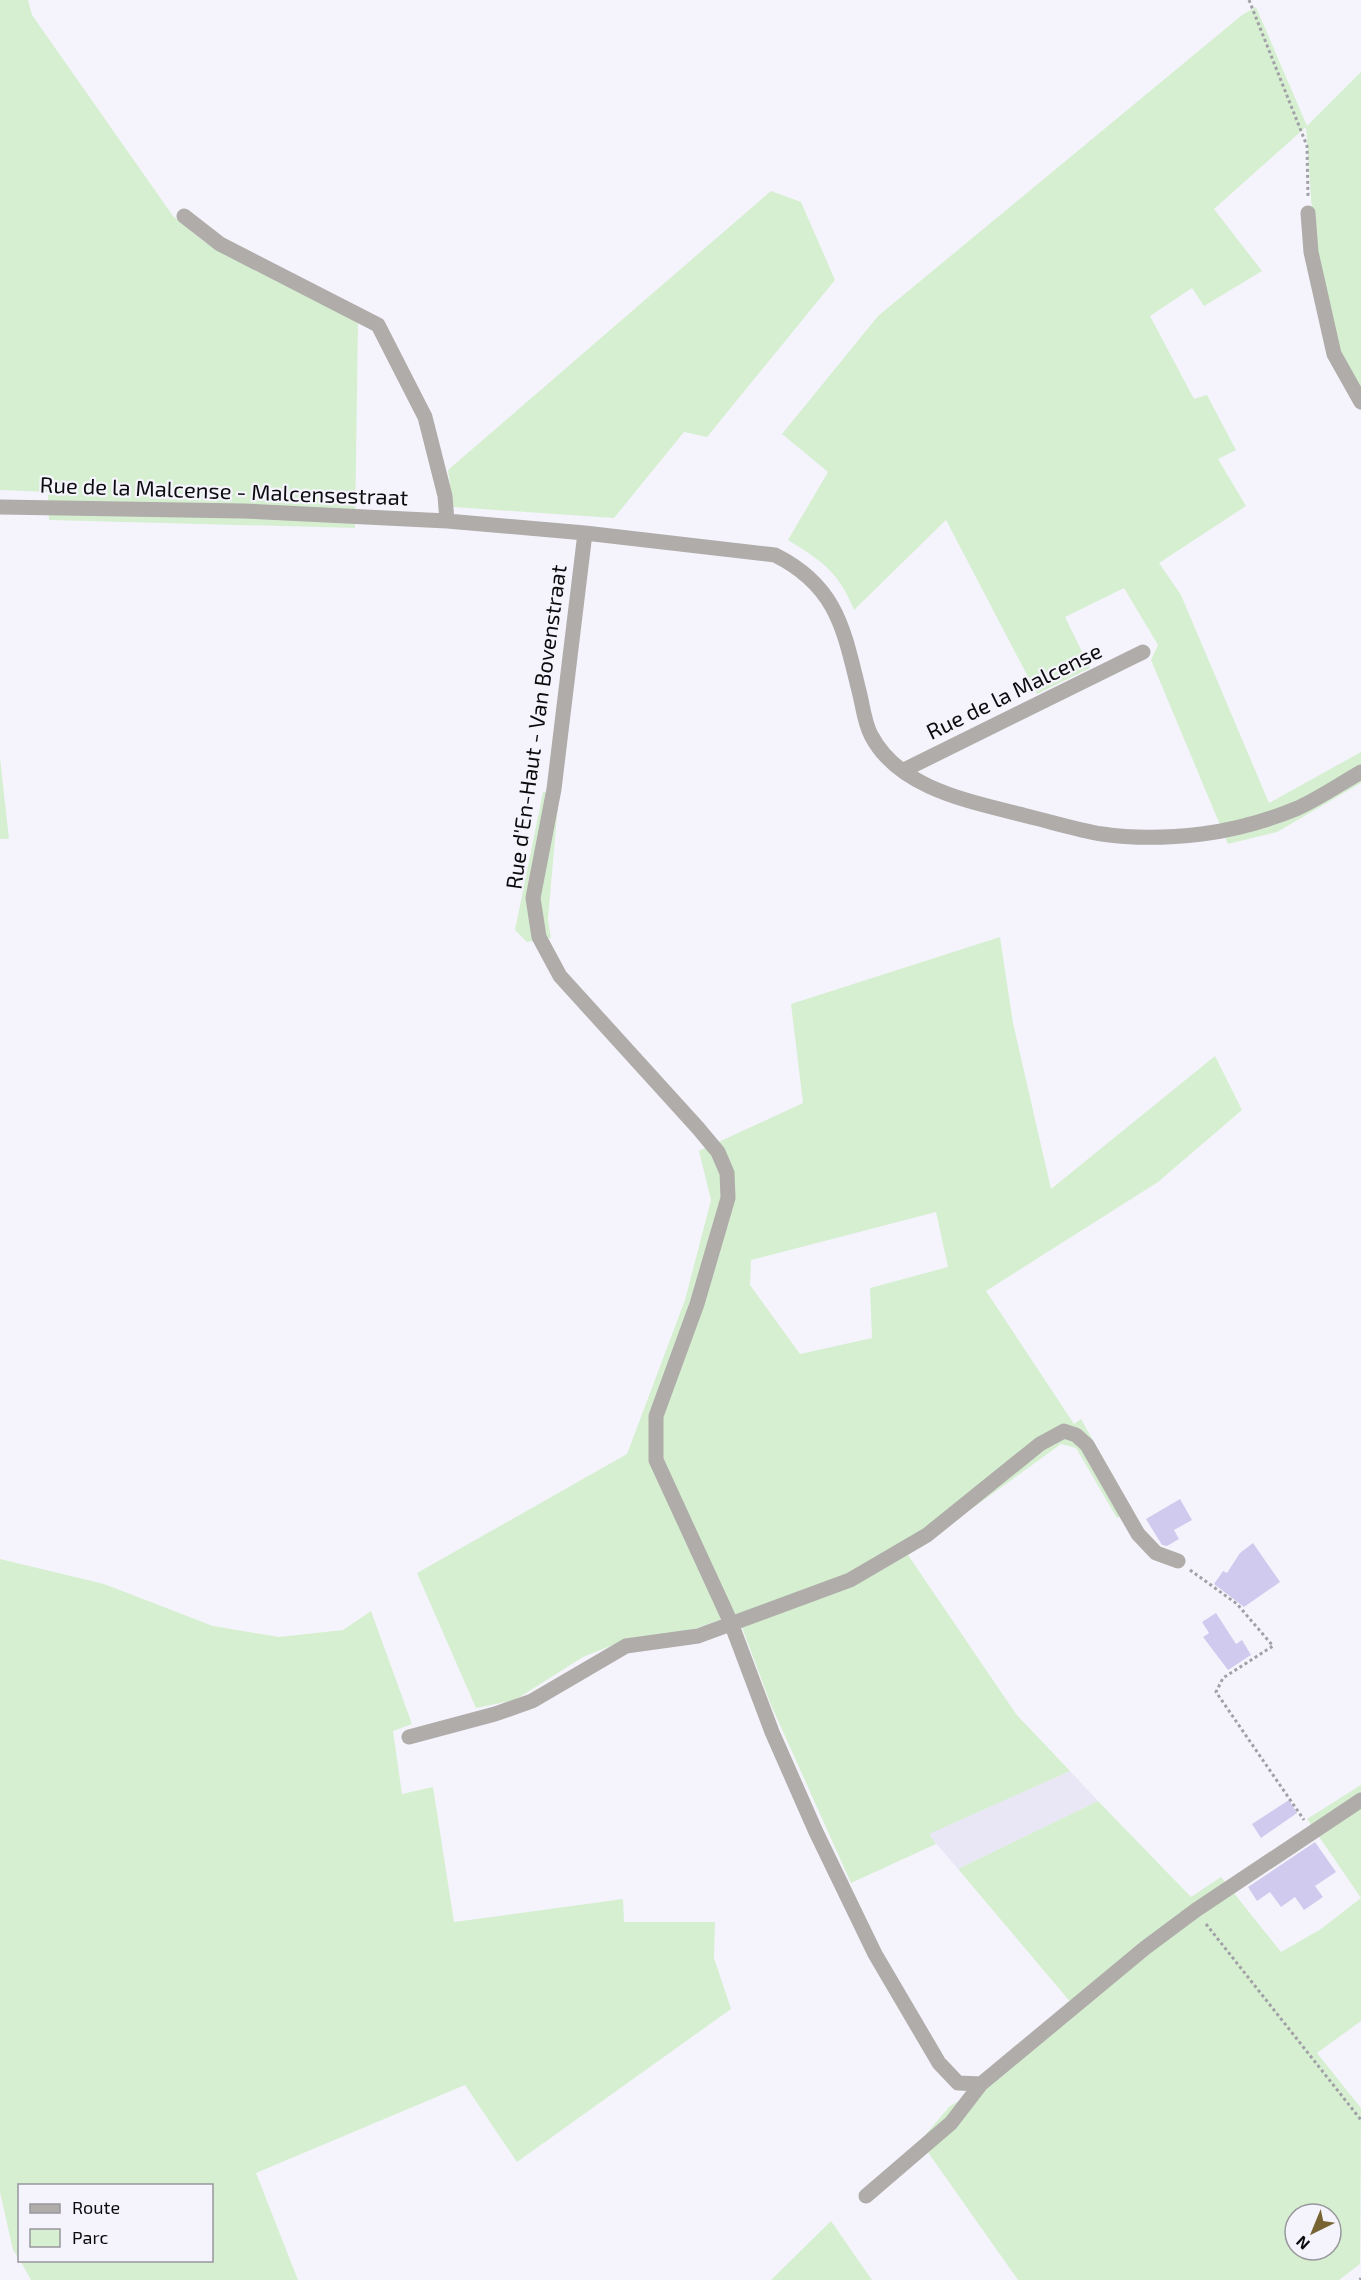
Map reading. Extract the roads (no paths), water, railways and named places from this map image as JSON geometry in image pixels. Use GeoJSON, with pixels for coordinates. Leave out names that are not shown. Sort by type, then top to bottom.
{"type":"FeatureCollection","features":[{"type":"Feature","properties":{"kind":"street"},"geometry":{"type":"LineString","coordinates":[[1308,213],[1311,252],[1334,354],[1361,402]]}},
{"type":"Feature","properties":{"kind":"street","name":"Rue de la Malcense - Malcensestraat"},"geometry":{"type":"LineString","coordinates":[[184,216],[220,244],[378,325],[425,417],[445,496],[447,521]]}},
{"type":"Feature","properties":{"kind":"street","name":"Rue de la Malcense - Malcensestraat"},"geometry":{"type":"LineString","coordinates":[[0,507],[244,511],[447,521],[753,550],[775,555],[796,565],[823,589],[838,616],[870,734],[884,754],[930,786],[959,798],[1102,834],[1155,838],[1203,834],[1298,808],[1361,772]]}},
{"type":"Feature","properties":{"kind":"street","name":"Rue d'En-Haut - Van Bovenstraat"},"geometry":{"type":"LineString","coordinates":[[585,533],[554,789],[533,898],[539,937],[560,976],[698,1128],[718,1152],[727,1173],[728,1198],[714,1248],[656,1416],[656,1460],[731,1623],[772,1732],[816,1832],[875,1954],[939,2063],[958,2083],[981,2084]]}},
{"type":"Feature","properties":{"kind":"street","name":"Rue de la Malcense"},"geometry":{"type":"LineString","coordinates":[[904,770],[1143,652]]}},
{"type":"Feature","properties":{"kind":"street"},"geometry":{"type":"LineString","coordinates":[[409,1737],[495,1714],[532,1701],[627,1646],[698,1636],[860,1574],[927,1535],[1040,1444],[1064,1431],[1076,1436],[1087,1445],[1138,1534],[1156,1552],[1178,1561]]}},
{"type":"Feature","properties":{"kind":"street"},"geometry":{"type":"LineString","coordinates":[[866,2196],[951,2123],[981,2084],[1136,1956],[1196,1911],[1232,1889],[1312,1831],[1361,1800]]}}]}
